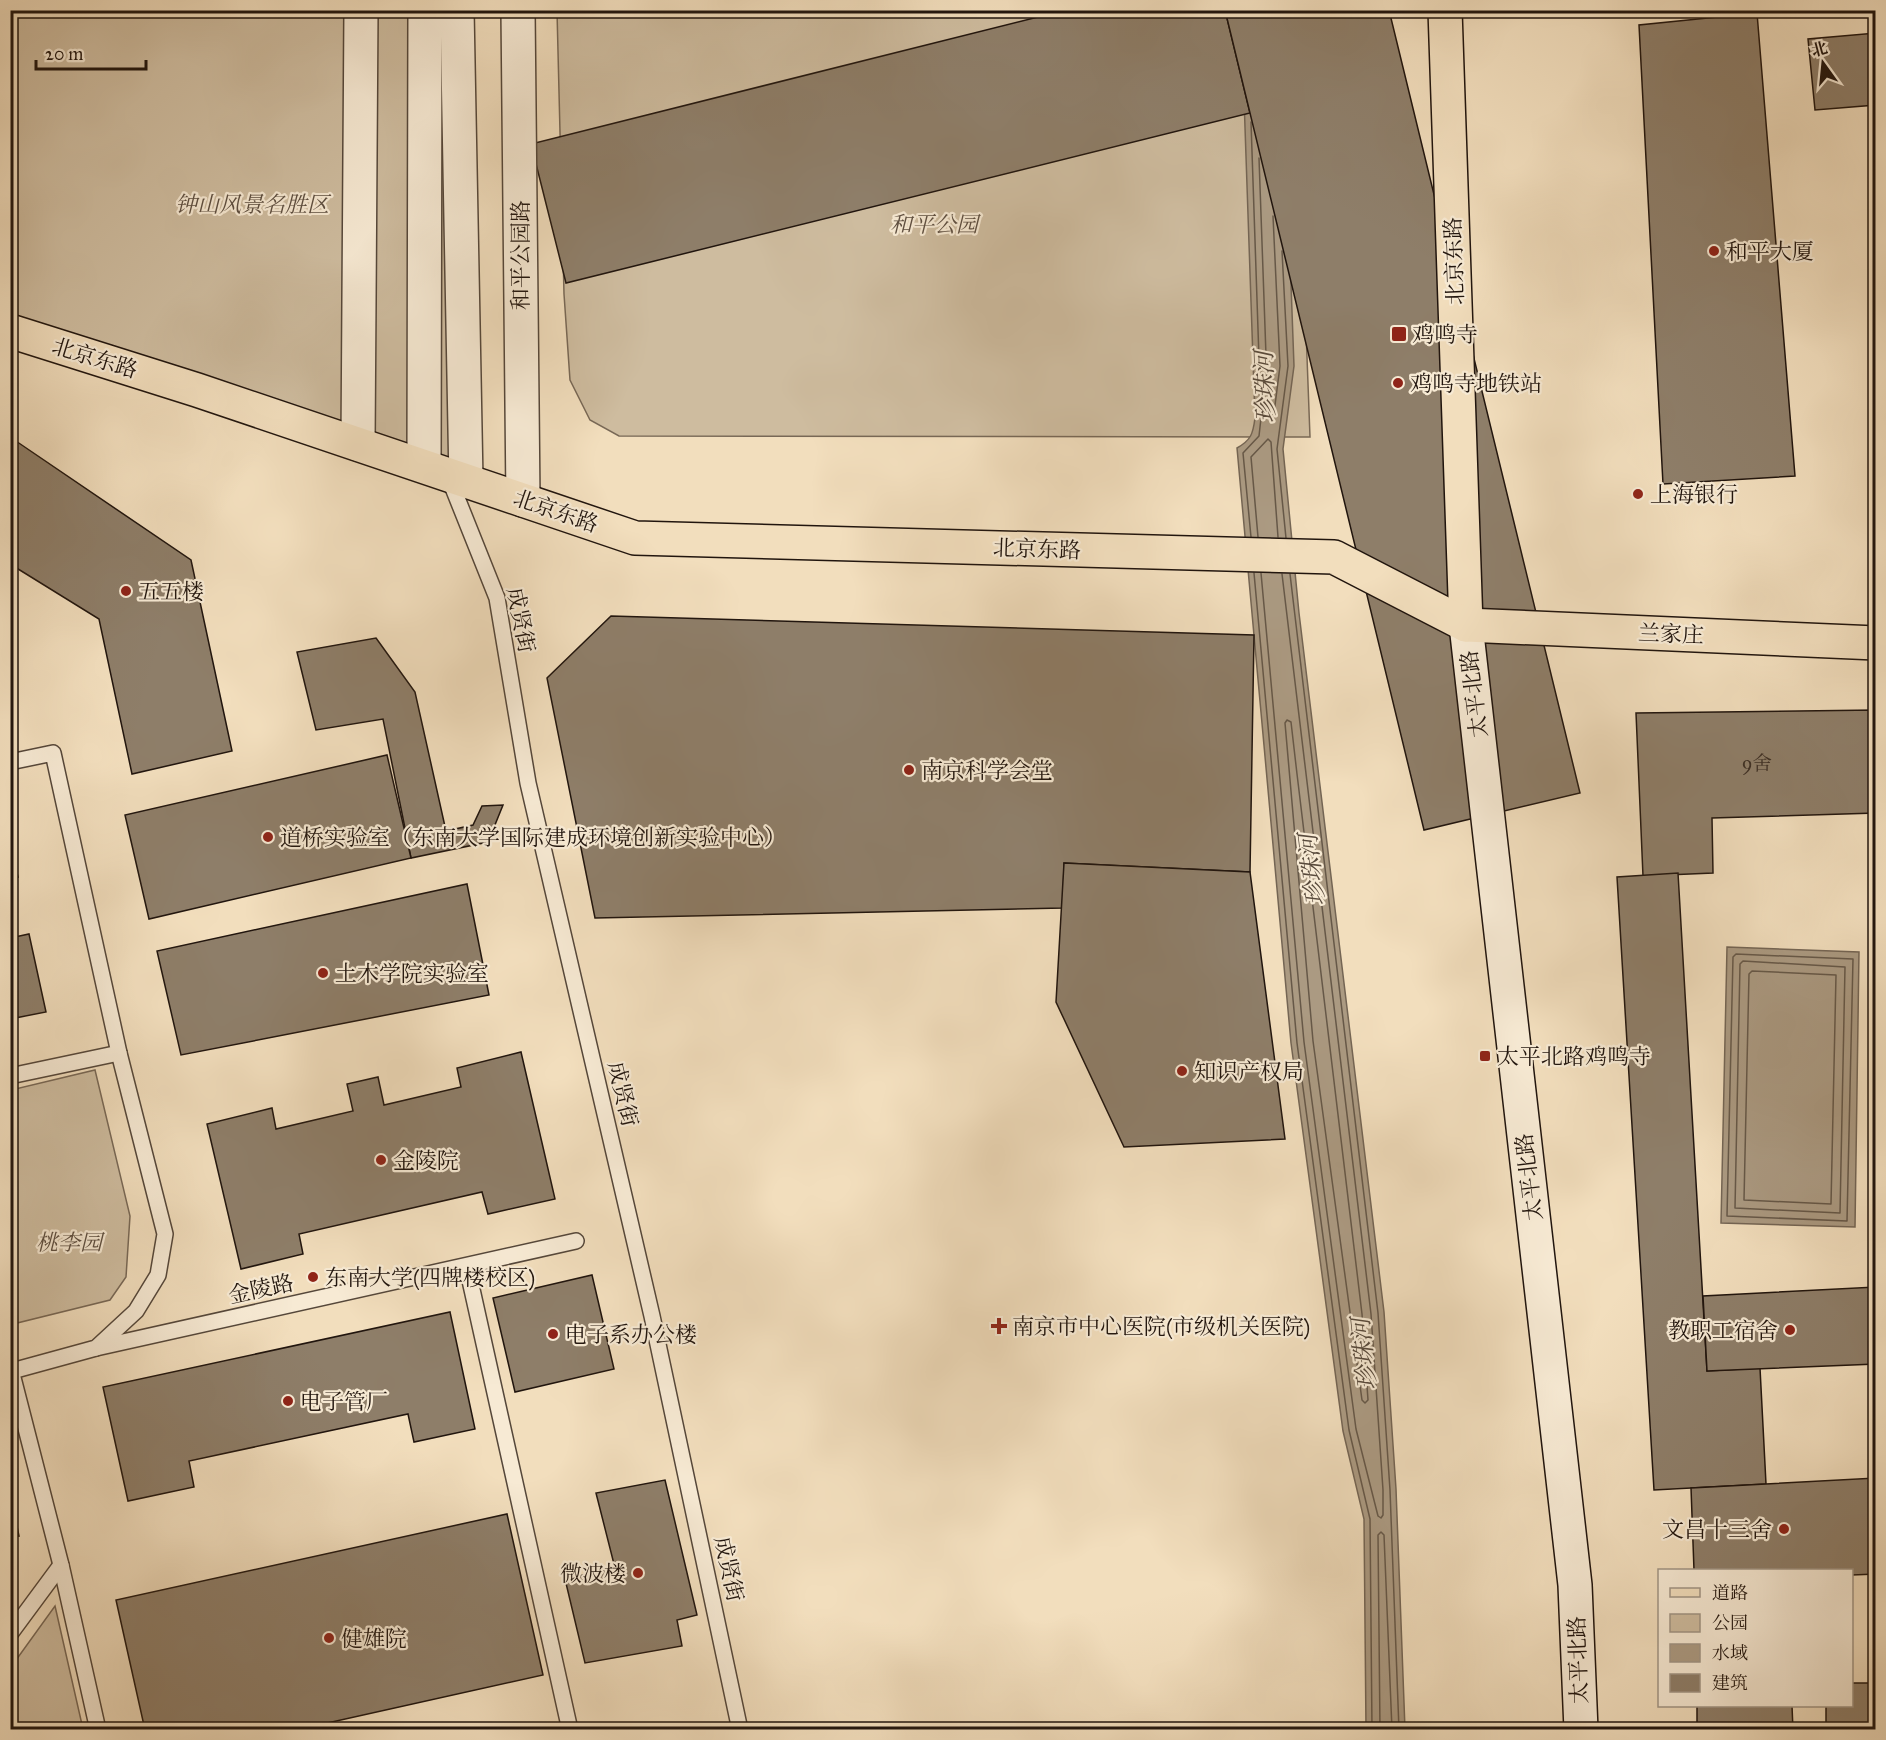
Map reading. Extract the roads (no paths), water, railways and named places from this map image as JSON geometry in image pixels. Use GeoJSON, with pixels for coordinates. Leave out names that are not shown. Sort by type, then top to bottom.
{"type":"FeatureCollection","features":[{"type":"Feature","properties":{"kind":"main road","name":"北京东路"},"geometry":{"type":"LineString","coordinates":[[10,332],[358,444],[635,538],[1334,557],[1466,625],[1445,10]]}},
{"type":"Feature","properties":{"kind":"main road","name":"兰家庄"},"geometry":{"type":"LineString","coordinates":[[1466,625],[1875,643]]}},
{"type":"Feature","properties":{"kind":"street"},"geometry":{"type":"LineString","coordinates":[[358,444],[361,10]]}},
{"type":"Feature","properties":{"kind":"street"},"geometry":{"type":"LineString","coordinates":[[425,10],[446,474]]}},
{"type":"Feature","properties":{"kind":"street"},"geometry":{"type":"LineString","coordinates":[[446,474],[457,10]]}},
{"type":"Feature","properties":{"kind":"street","name":"和平公园路"},"geometry":{"type":"LineString","coordinates":[[518,10],[523,500]]}},
{"type":"Feature","properties":{"kind":"street","name":"太平北路"},"geometry":{"type":"LineString","coordinates":[[1466,625],[1575,1585],[1581,1730]]}},
{"type":"Feature","properties":{"kind":"lane","name":"成贤街"},"geometry":{"type":"LineString","coordinates":[[446,474],[497,598],[528,783],[652,1316],[740,1730]]}},
{"type":"Feature","properties":{"kind":"lane"},"geometry":{"type":"LineString","coordinates":[[10,762],[53,753],[119,1053],[165,1234],[158,1275],[136,1311],[96,1348]]}},
{"type":"Feature","properties":{"kind":"lane"},"geometry":{"type":"LineString","coordinates":[[10,1076],[119,1053]]}},
{"type":"Feature","properties":{"kind":"lane","name":"金陵路"},"geometry":{"type":"LineString","coordinates":[[11,1369],[576,1241]]}},
{"type":"Feature","properties":{"kind":"lane"},"geometry":{"type":"LineString","coordinates":[[467,1267],[570,1730]]}},
{"type":"Feature","properties":{"kind":"lane"},"geometry":{"type":"LineString","coordinates":[[11,1369],[61,1565],[98,1730]]}},
{"type":"Feature","properties":{"kind":"lane"},"geometry":{"type":"LineString","coordinates":[[10,1634],[61,1565]]}},
{"type":"Feature","properties":{"kind":"water","name":"珍珠河"},"geometry":{"type":"Polygon","coordinates":[[[1241,11],[1281,11],[1294,366],[1283,449],[1299,613],[1384,1312],[1396,1489],[1405,1729],[1366,1729],[1364,1519],[1343,1431],[1291,1043],[1237,448],[1250,436],[1255,418],[1241,11]]]}},
{"type":"Feature","properties":{"kind":"water"},"geometry":{"type":"Polygon","coordinates":[[[1727,947],[1859,952],[1855,1227],[1721,1223],[1727,947]]]}},
{"type":"Feature","properties":{"kind":"place","name":"和平大厦"},"geometry":{"type":"Point","coordinates":[1714,251]}},
{"type":"Feature","properties":{"kind":"place","name":"鸡鸣寺"},"geometry":{"type":"Point","coordinates":[1399,334]}},
{"type":"Feature","properties":{"kind":"place","name":"鸡鸣寺地铁站"},"geometry":{"type":"Point","coordinates":[1398,383]}},
{"type":"Feature","properties":{"kind":"place","name":"上海银行"},"geometry":{"type":"Point","coordinates":[1638,494]}},
{"type":"Feature","properties":{"kind":"place","name":"五五楼"},"geometry":{"type":"Point","coordinates":[126,591]}},
{"type":"Feature","properties":{"kind":"place","name":"南京科学会堂"},"geometry":{"type":"Point","coordinates":[909,770]}},
{"type":"Feature","properties":{"kind":"place","name":"道桥实验室（东南大学国际建成环境创新实验中心）"},"geometry":{"type":"Point","coordinates":[268,837]}},
{"type":"Feature","properties":{"kind":"place","name":"土木学院实验室"},"geometry":{"type":"Point","coordinates":[323,973]}},
{"type":"Feature","properties":{"kind":"place","name":"太平北路鸡鸣寺"},"geometry":{"type":"Point","coordinates":[1485,1056]}},
{"type":"Feature","properties":{"kind":"place","name":"知识产权局"},"geometry":{"type":"Point","coordinates":[1182,1071]}},
{"type":"Feature","properties":{"kind":"place","name":"金陵院"},"geometry":{"type":"Point","coordinates":[381,1160]}},
{"type":"Feature","properties":{"kind":"place","name":"东南大学(四牌楼校区)"},"geometry":{"type":"Point","coordinates":[313,1277]}},
{"type":"Feature","properties":{"kind":"place","name":"南京市中心医院(市级机关医院)"},"geometry":{"type":"Point","coordinates":[999,1326]}},
{"type":"Feature","properties":{"kind":"place","name":"教职工宿舍"},"geometry":{"type":"Point","coordinates":[1790,1330]}},
{"type":"Feature","properties":{"kind":"place","name":"电子系办公楼"},"geometry":{"type":"Point","coordinates":[553,1334]}},
{"type":"Feature","properties":{"kind":"place","name":"电子管厂"},"geometry":{"type":"Point","coordinates":[288,1401]}},
{"type":"Feature","properties":{"kind":"place","name":"文昌十三舍"},"geometry":{"type":"Point","coordinates":[1784,1529]}},
{"type":"Feature","properties":{"kind":"place","name":"微波楼"},"geometry":{"type":"Point","coordinates":[638,1573]}},
{"type":"Feature","properties":{"kind":"place","name":"健雄院"},"geometry":{"type":"Point","coordinates":[329,1638]}},
{"type":"Feature","properties":{"kind":"park label","name":"钟山风景名胜区"},"geometry":{"type":"Point","coordinates":[252,204]}},
{"type":"Feature","properties":{"kind":"park label","name":"和平公园"},"geometry":{"type":"Point","coordinates":[934,224]}},
{"type":"Feature","properties":{"kind":"park label","name":"桃李园"},"geometry":{"type":"Point","coordinates":[69,1242]}}]}
